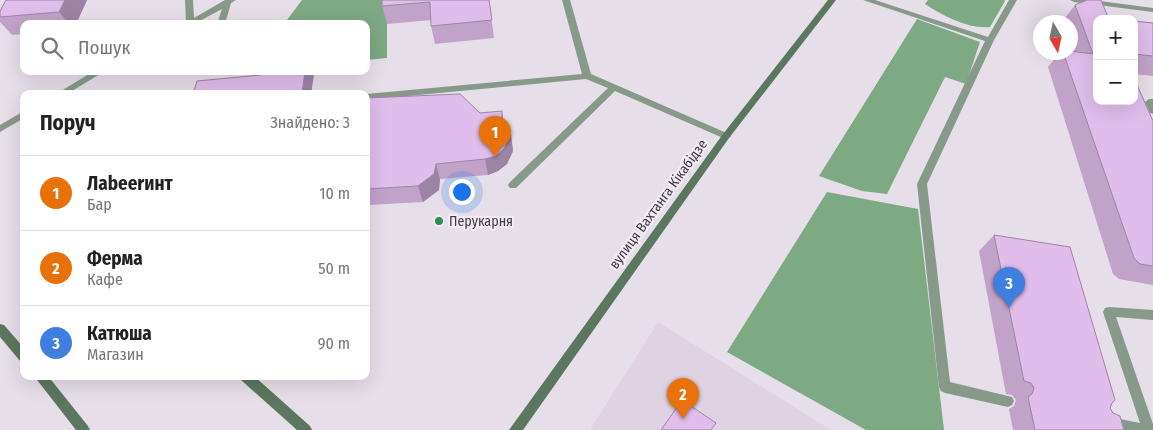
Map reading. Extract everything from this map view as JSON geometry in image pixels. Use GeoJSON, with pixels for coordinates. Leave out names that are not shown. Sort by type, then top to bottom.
{"type":"FeatureCollection","features":[{"type":"Feature","properties":{"kind":"street","name":"вулиця Вахтанга Кікабідзе"},"geometry":{"type":"LineString","coordinates":[[515,430],[726,136],[832,0]]}},
{"type":"Feature","properties":{"kind":"street"},"geometry":{"type":"LineString","coordinates":[[0,330],[20,352]]}},
{"type":"Feature","properties":{"kind":"street"},"geometry":{"type":"LineString","coordinates":[[45,380],[84,430]]}},
{"type":"Feature","properties":{"kind":"street"},"geometry":{"type":"LineString","coordinates":[[249,380],[306,430]]}},
{"type":"Feature","properties":{"kind":"lane"},"geometry":{"type":"LineString","coordinates":[[189,0],[189,20]]}},
{"type":"Feature","properties":{"kind":"lane"},"geometry":{"type":"LineString","coordinates":[[566,0],[587,76]]}},
{"type":"Feature","properties":{"kind":"lane"},"geometry":{"type":"LineString","coordinates":[[867,0],[990,40]]}},
{"type":"Feature","properties":{"kind":"lane"},"geometry":{"type":"LineString","coordinates":[[1008,402],[945,387],[922,184],[990,40],[1013,0]]}},
{"type":"Feature","properties":{"kind":"lane"},"geometry":{"type":"LineString","coordinates":[[1074,0],[1153,10]]}},
{"type":"Feature","properties":{"kind":"lane"},"geometry":{"type":"LineString","coordinates":[[195,20],[230,1]]}},
{"type":"Feature","properties":{"kind":"lane"},"geometry":{"type":"LineString","coordinates":[[223,20],[230,1]]}},
{"type":"Feature","properties":{"kind":"lane"},"geometry":{"type":"LineString","coordinates":[[67,90],[94,75]]}},
{"type":"Feature","properties":{"kind":"lane"},"geometry":{"type":"LineString","coordinates":[[370,97],[587,76],[666,108],[726,136]]}},
{"type":"Feature","properties":{"kind":"lane"},"geometry":{"type":"LineString","coordinates":[[513,185],[613,88]]}},
{"type":"Feature","properties":{"kind":"lane"},"geometry":{"type":"LineString","coordinates":[[1153,102],[1149,102],[1153,111]]}},
{"type":"Feature","properties":{"kind":"lane"},"geometry":{"type":"LineString","coordinates":[[0,129],[20,116]]}},
{"type":"Feature","properties":{"kind":"lane"},"geometry":{"type":"LineString","coordinates":[[1150,430],[1109,312],[1153,315]]}},
{"type":"Feature","properties":{"kind":"lane"},"geometry":{"type":"LineString","coordinates":[[1095,419],[1144,430]]}},
{"type":"Feature","properties":{"kind":"shaded area"},"geometry":{"type":"Polygon","coordinates":[[[658,322],[831,430],[590,430],[658,322]]]}},
{"type":"Feature","properties":{"kind":"green space"},"geometry":{"type":"Polygon","coordinates":[[[302,0],[387,0],[387,58],[370,60],[370,20],[287,20],[302,0]]]}},
{"type":"Feature","properties":{"kind":"green space"},"geometry":{"type":"Polygon","coordinates":[[[928,0],[1005,1],[990,27],[982,27],[965,24],[940,13],[925,4],[928,0]]]}},
{"type":"Feature","properties":{"kind":"green space"},"geometry":{"type":"Polygon","coordinates":[[[917,19],[980,42],[966,84],[945,77],[887,194],[862,191],[819,176],[917,19]]]}},
{"type":"Feature","properties":{"kind":"green space"},"geometry":{"type":"Polygon","coordinates":[[[827,192],[918,209],[944,430],[866,430],[727,352],[827,192]]]}},
{"type":"Feature","properties":{"kind":"building"},"geometry":{"type":"Polygon","coordinates":[[[6,0],[65,0],[59,12],[0,17],[0,11],[6,0]]]}},
{"type":"Feature","properties":{"kind":"building"},"geometry":{"type":"Polygon","coordinates":[[[382,0],[489,0],[492,20],[431,26],[430,2],[382,6],[382,0]]]}},
{"type":"Feature","properties":{"kind":"building"},"geometry":{"type":"Polygon","coordinates":[[[1087,0],[1101,0],[1107,15],[1093,15],[1093,54],[1075,5],[1087,0]]]}},
{"type":"Feature","properties":{"kind":"building"},"geometry":{"type":"Polygon","coordinates":[[[1138,21],[1153,23],[1153,56],[1138,54],[1138,21]]]}},
{"type":"Feature","properties":{"kind":"building"},"geometry":{"type":"Polygon","coordinates":[[[1078,52],[1093,54],[1093,105],[1138,105],[1138,87],[1153,121],[1153,266],[1140,264],[1134,258],[1066,60],[1078,60],[1078,52]]]}},
{"type":"Feature","properties":{"kind":"building"},"geometry":{"type":"Polygon","coordinates":[[[261,75],[304,75],[303,90],[194,90],[197,81],[261,75]]]}},
{"type":"Feature","properties":{"kind":"building"},"geometry":{"type":"Polygon","coordinates":[[[460,94],[480,113],[502,111],[502,125],[511,135],[504,149],[496,156],[485,159],[436,164],[434,174],[418,186],[370,189],[370,98],[460,94]]]}},
{"type":"Feature","properties":{"kind":"building"},"geometry":{"type":"Polygon","coordinates":[[[994,235],[1070,247],[1115,400],[1110,408],[1113,413],[1120,416],[1124,430],[1035,430],[1028,397],[1032,394],[1034,388],[1031,383],[1024,381],[994,235]]]}},
{"type":"Feature","properties":{"kind":"building"},"geometry":{"type":"Polygon","coordinates":[[[682,400],[716,423],[711,430],[661,430],[682,400]]]}},
{"type":"Feature","properties":{"kind":"place","name":"Лаbeerинт"},"geometry":{"type":"Point","coordinates":[495,157]}},
{"type":"Feature","properties":{"kind":"place","name":"Перукарня"},"geometry":{"type":"Point","coordinates":[439,221]}},
{"type":"Feature","properties":{"kind":"place","name":"Катюша"},"geometry":{"type":"Point","coordinates":[1009,308]}},
{"type":"Feature","properties":{"kind":"place","name":"Ферма"},"geometry":{"type":"Point","coordinates":[683,419]}}]}
